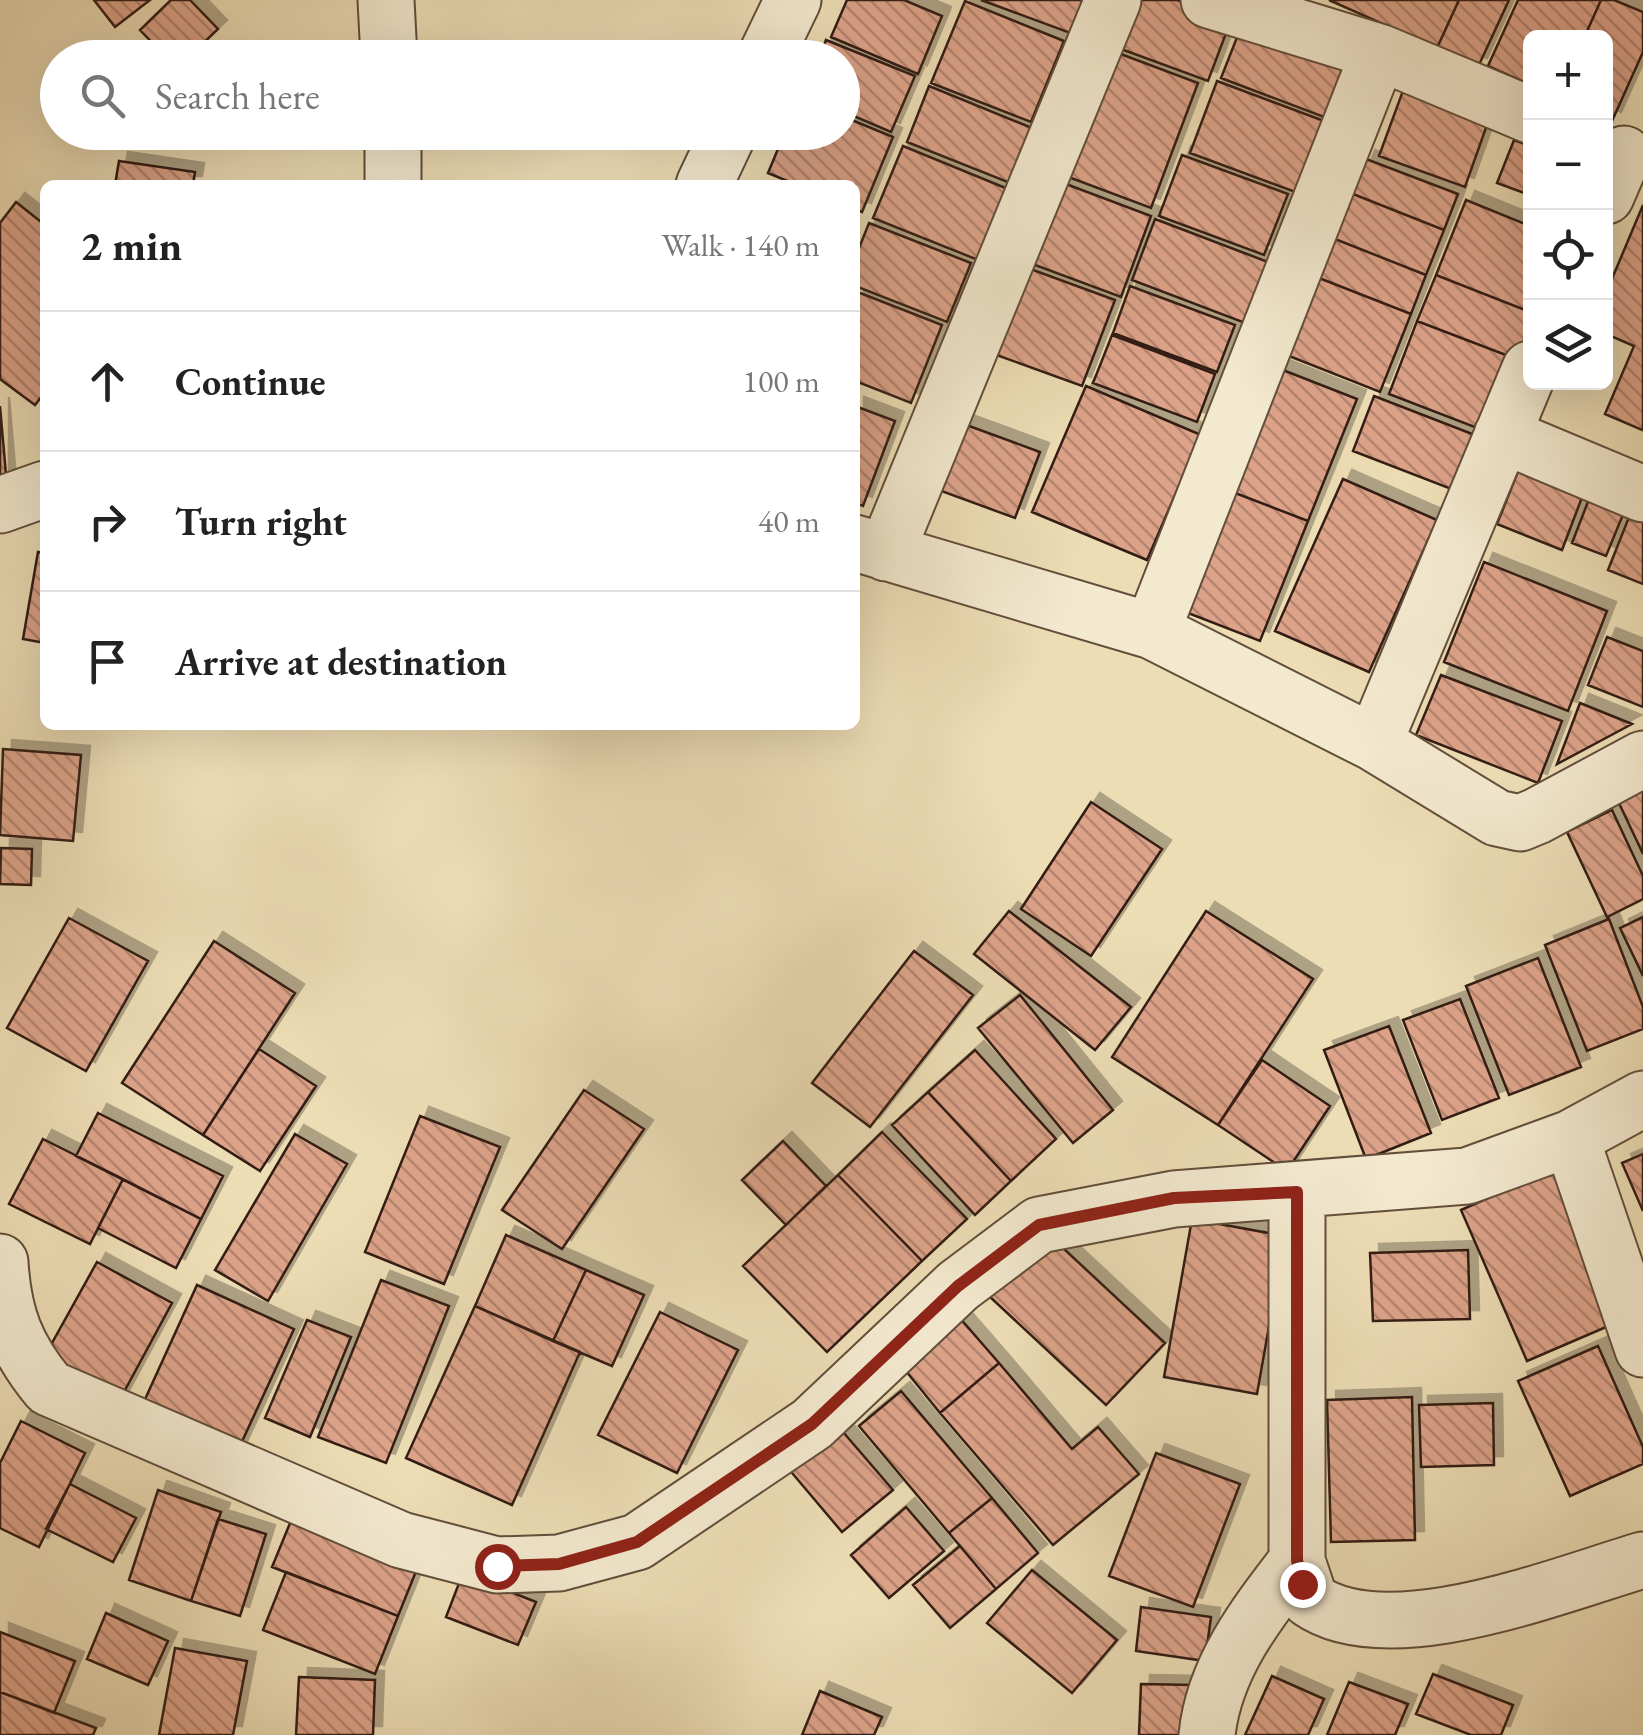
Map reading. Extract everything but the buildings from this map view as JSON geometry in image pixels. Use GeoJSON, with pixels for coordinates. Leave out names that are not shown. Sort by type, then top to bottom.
{"type":"FeatureCollection","features":[{"type":"Feature","properties":{"kind":"street"},"geometry":{"type":"LineString","coordinates":[[386,0],[388,40]]}},
{"type":"Feature","properties":{"kind":"street"},"geometry":{"type":"LineString","coordinates":[[773,40],[792,0]]}},
{"type":"Feature","properties":{"kind":"street"},"geometry":{"type":"LineString","coordinates":[[1113,0],[871,548],[1152,631],[1374,743],[1497,818],[1520,823],[1643,759]]}},
{"type":"Feature","properties":{"kind":"street"},"geometry":{"type":"LineString","coordinates":[[1209,0],[1379,52],[1523,113]]}},
{"type":"Feature","properties":{"kind":"street"},"geometry":{"type":"LineString","coordinates":[[1152,631],[1379,52]]}},
{"type":"Feature","properties":{"kind":"street"},"geometry":{"type":"LineString","coordinates":[[393,150],[393,180]]}},
{"type":"Feature","properties":{"kind":"street"},"geometry":{"type":"LineString","coordinates":[[706,180],[721,150]]}},
{"type":"Feature","properties":{"kind":"street"},"geometry":{"type":"LineString","coordinates":[[1374,743],[1523,385]]}},
{"type":"Feature","properties":{"kind":"street"},"geometry":{"type":"LineString","coordinates":[[1502,434],[1643,494]]}},
{"type":"Feature","properties":{"kind":"street"},"geometry":{"type":"LineString","coordinates":[[0,505],[40,492]]}},
{"type":"Feature","properties":{"kind":"street"},"geometry":{"type":"LineString","coordinates":[[0,1262],[9,1328],[25,1358],[50,1388],[401,1540],[497,1566],[559,1564],[637,1542],[812,1424],[958,1286],[1039,1225],[1174,1198],[1297,1192],[1466,1176],[1571,1138],[1643,1099]]}},
{"type":"Feature","properties":{"kind":"street"},"geometry":{"type":"LineString","coordinates":[[1571,1138],[1643,1348]]}},
{"type":"Feature","properties":{"kind":"street"},"geometry":{"type":"LineString","coordinates":[[1297,1192],[1297,1560],[1310,1600],[1345,1617],[1438,1619],[1643,1560]]}},
{"type":"Feature","properties":{"kind":"street"},"geometry":{"type":"LineString","coordinates":[[1207,1735],[1210,1703],[1246,1627],[1297,1560]]}},
{"type":"Feature","properties":{"kind":"route"},"geometry":{"type":"LineString","coordinates":[[497,1566],[559,1564],[637,1542],[812,1424],[958,1286],[1039,1225],[1101,1209],[1174,1198],[1297,1192],[1297,1560],[1302,1584]]}}]}
